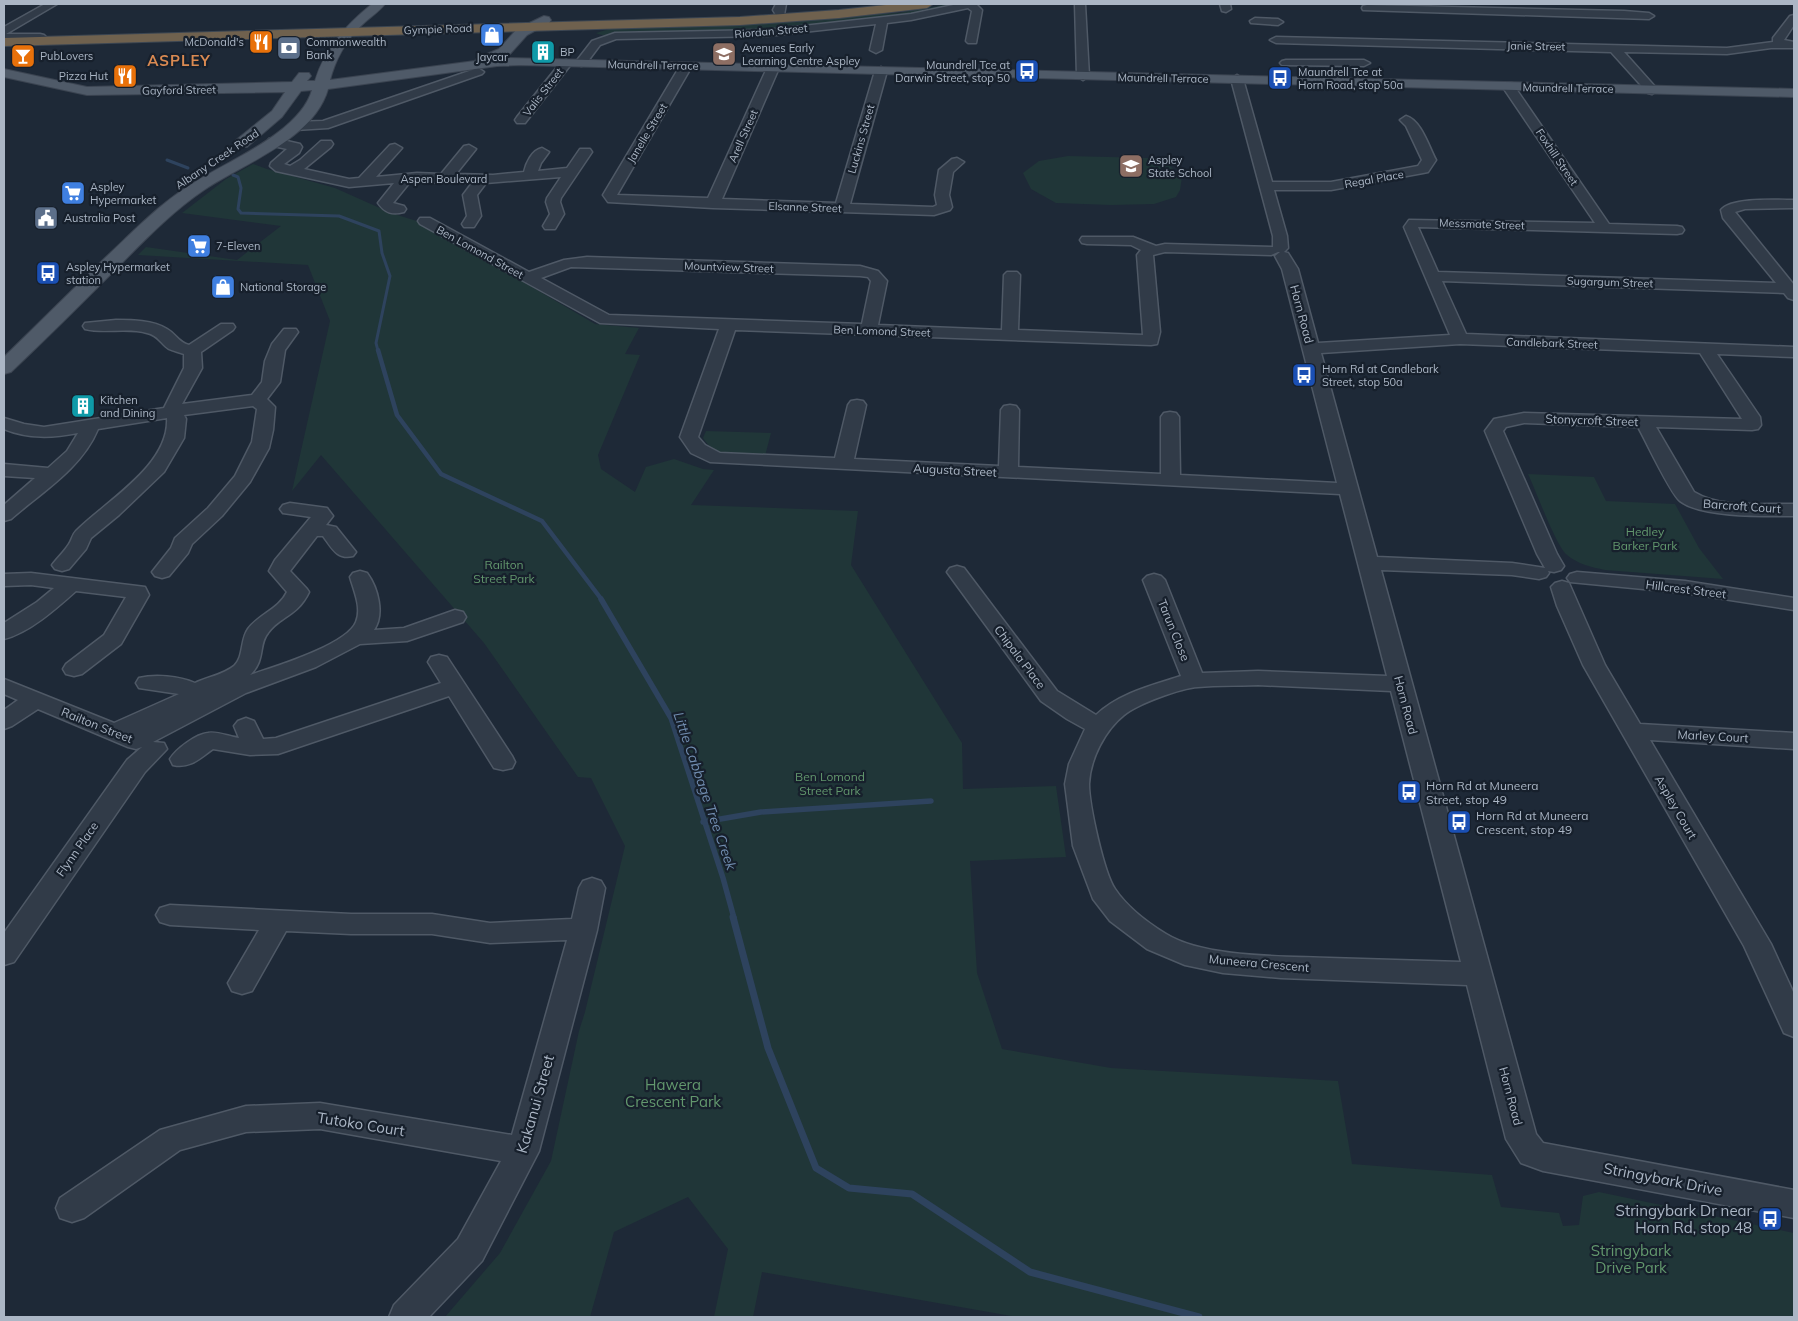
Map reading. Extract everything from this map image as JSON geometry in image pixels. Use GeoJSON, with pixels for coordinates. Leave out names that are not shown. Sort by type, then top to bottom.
{"type":"FeatureCollection","features":[{"type":"Feature","properties":{"kind":"highway","name":"Gympie Road"},"geometry":{"type":"LineString","coordinates":[[722,18],[780,8],[884,4]]}},
{"type":"Feature","properties":{"kind":"highway","name":"Gympie Road"},"geometry":{"type":"LineString","coordinates":[[4,36],[16,24],[346,28],[839,14],[927,4]]}},
{"type":"Feature","properties":{"kind":"highway","name":"Gympie Road"},"geometry":{"type":"LineString","coordinates":[[4,42],[309,32],[346,28]]}},
{"type":"Feature","properties":{"kind":"highway"},"geometry":{"type":"LineString","coordinates":[[309,32],[326,43]]}},
{"type":"Feature","properties":{"kind":"main road"},"geometry":{"type":"LineString","coordinates":[[320,89],[330,60],[346,28],[371,4]]}},
{"type":"Feature","properties":{"kind":"main road"},"geometry":{"type":"LineString","coordinates":[[346,28],[379,4]]}},
{"type":"Feature","properties":{"kind":"main road"},"geometry":{"type":"LineString","coordinates":[[508,56],[520,33],[538,23]]}},
{"type":"Feature","properties":{"kind":"main road","name":"Albany Creek Road"},"geometry":{"type":"LineString","coordinates":[[130,221],[178,185],[249,139],[269,122],[301,81],[326,43],[346,28]]}},
{"type":"Feature","properties":{"kind":"main road","name":"Maundrell Terrace"},"geometry":{"type":"LineString","coordinates":[[355,84],[472,69],[508,56],[532,62]]}},
{"type":"Feature","properties":{"kind":"main road","name":"Maundrell Terrace"},"geometry":{"type":"LineString","coordinates":[[355,84],[440,79],[500,64],[532,62],[1794,93]]}},
{"type":"Feature","properties":{"kind":"main road","name":"Gayford Street"},"geometry":{"type":"LineString","coordinates":[[4,73],[87,91],[257,91]]}},
{"type":"Feature","properties":{"kind":"main road","name":"Gayford Street"},"geometry":{"type":"LineString","coordinates":[[4,81],[84,96],[257,91],[301,81]]}},
{"type":"Feature","properties":{"kind":"main road"},"geometry":{"type":"LineString","coordinates":[[257,91],[301,81],[320,89],[355,84]]}},
{"type":"Feature","properties":{"kind":"main road"},"geometry":{"type":"LineString","coordinates":[[320,89],[355,84]]}},
{"type":"Feature","properties":{"kind":"main road","name":"Albany Creek Road"},"geometry":{"type":"LineString","coordinates":[[4,368],[163,212],[199,186],[274,142],[295,126],[320,89]]}},
{"type":"Feature","properties":{"kind":"main road"},"geometry":{"type":"LineString","coordinates":[[4,343],[78,271]]}},
{"type":"Feature","properties":{"kind":"street"},"geometry":{"type":"LineString","coordinates":[[970,4],[976,10],[972,41]]}},
{"type":"Feature","properties":{"kind":"street","name":"Riordan Street"},"geometry":{"type":"LineString","coordinates":[[580,63],[596,43],[615,36],[754,34],[911,17],[970,4]]}},
{"type":"Feature","properties":{"kind":"street"},"geometry":{"type":"LineString","coordinates":[[1080,4],[1083,76]]}},
{"type":"Feature","properties":{"kind":"street"},"geometry":{"type":"LineString","coordinates":[[4,31],[47,6]]}},
{"type":"Feature","properties":{"kind":"street"},"geometry":{"type":"LineString","coordinates":[[1368,10],[1653,13],[1641,25]]}},
{"type":"Feature","properties":{"kind":"street"},"geometry":{"type":"LineString","coordinates":[[1782,45],[1778,38],[1794,18]]}},
{"type":"Feature","properties":{"kind":"street"},"geometry":{"type":"LineString","coordinates":[[876,50],[882,25],[880,20]]}},
{"type":"Feature","properties":{"kind":"street"},"geometry":{"type":"LineString","coordinates":[[1255,21],[1273,22],[1276,40],[1288,67],[1304,64],[1364,63]]}},
{"type":"Feature","properties":{"kind":"street"},"geometry":{"type":"LineString","coordinates":[[4,36],[60,39]]}},
{"type":"Feature","properties":{"kind":"street"},"geometry":{"type":"LineString","coordinates":[[1630,36],[1620,48],[1652,90]]}},
{"type":"Feature","properties":{"kind":"street","name":"Janie Street"},"geometry":{"type":"LineString","coordinates":[[1276,40],[1384,38],[1733,51],[1794,45]]}},
{"type":"Feature","properties":{"kind":"street","name":"Valis Street"},"geometry":{"type":"LineString","coordinates":[[521,120],[566,63]]}},
{"type":"Feature","properties":{"kind":"street","name":"Janelle Street"},"geometry":{"type":"LineString","coordinates":[[613,199],[610,195],[686,66]]}},
{"type":"Feature","properties":{"kind":"street","name":"Arell Street"},"geometry":{"type":"LineString","coordinates":[[713,204],[773,68]]}},
{"type":"Feature","properties":{"kind":"street"},"geometry":{"type":"LineString","coordinates":[[295,126],[322,126],[390,103],[440,79],[472,69]]}},
{"type":"Feature","properties":{"kind":"street","name":"Luckins Street"},"geometry":{"type":"LineString","coordinates":[[842,208],[881,71]]}},
{"type":"Feature","properties":{"kind":"street","name":"Horn Road"},"geometry":{"type":"LineString","coordinates":[[1237,80],[1280,236],[1278,252],[1290,269],[1347,489],[1522,1139],[1532,1153]]}},
{"type":"Feature","properties":{"kind":"street","name":"Foxhill Street"},"geometry":{"type":"LineString","coordinates":[[1508,86],[1605,228]]}},
{"type":"Feature","properties":{"kind":"street"},"geometry":{"type":"LineString","coordinates":[[390,103],[408,109]]}},
{"type":"Feature","properties":{"kind":"street","name":"Regal Place"},"geometry":{"type":"LineString","coordinates":[[1267,186],[1331,186],[1423,169],[1429,160],[1411,124],[1406,120]]}},
{"type":"Feature","properties":{"kind":"street"},"geometry":{"type":"LineString","coordinates":[[274,142],[295,147],[277,166],[292,170],[305,163],[326,144]]}},
{"type":"Feature","properties":{"kind":"street"},"geometry":{"type":"LineString","coordinates":[[364,181],[395,148]]}},
{"type":"Feature","properties":{"kind":"street"},"geometry":{"type":"LineString","coordinates":[[445,178],[469,149]]}},
{"type":"Feature","properties":{"kind":"street"},"geometry":{"type":"LineString","coordinates":[[530,175],[535,159],[542,152]]}},
{"type":"Feature","properties":{"kind":"street"},"geometry":{"type":"LineString","coordinates":[[550,226],[557,214],[553,202],[554,198],[585,152]]}},
{"type":"Feature","properties":{"kind":"street","name":"Elsanne Street"},"geometry":{"type":"LineString","coordinates":[[613,199],[713,204],[941,210],[945,207],[942,195],[946,170],[956,162]]}},
{"type":"Feature","properties":{"kind":"street","name":"Aspen Boulevard"},"geometry":{"type":"LineString","coordinates":[[292,170],[349,183],[406,178],[482,179],[571,172]]}},
{"type":"Feature","properties":{"kind":"street"},"geometry":{"type":"LineString","coordinates":[[399,209],[391,208],[385,203],[406,178]]}},
{"type":"Feature","properties":{"kind":"street"},"geometry":{"type":"LineString","coordinates":[[469,224],[474,216],[470,195],[482,179]]}},
{"type":"Feature","properties":{"kind":"street"},"geometry":{"type":"LineString","coordinates":[[1791,292],[1728,216],[1728,210],[1744,205],[1794,204]]}},
{"type":"Feature","properties":{"kind":"street","name":"Ben Lomond Street"},"geometry":{"type":"LineString","coordinates":[[425,221],[606,320],[728,326],[1151,340],[1152,332],[1145,255],[1153,250]]}},
{"type":"Feature","properties":{"kind":"street","name":"Messmate Street"},"geometry":{"type":"LineString","coordinates":[[1460,339],[1411,227],[1414,223],[1677,230]]}},
{"type":"Feature","properties":{"kind":"street"},"geometry":{"type":"LineString","coordinates":[[1087,240],[1105,236],[1133,241],[1153,250],[1165,248],[1278,252]]}},
{"type":"Feature","properties":{"kind":"street","name":"Mountview Street"},"geometry":{"type":"LineString","coordinates":[[527,278],[569,263],[587,262],[860,271],[873,274],[879,280],[869,331]]}},
{"type":"Feature","properties":{"kind":"street"},"geometry":{"type":"LineString","coordinates":[[1010,336],[1012,275]]}},
{"type":"Feature","properties":{"kind":"street","name":"Sugargum Street"},"geometry":{"type":"LineString","coordinates":[[1432,276],[1791,292]]}},
{"type":"Feature","properties":{"kind":"street"},"geometry":{"type":"LineString","coordinates":[[91,326],[140,326],[157,330],[166,334],[172,343],[180,348],[192,350],[227,327]]}},
{"type":"Feature","properties":{"kind":"street","name":"Augusta Street"},"geometry":{"type":"LineString","coordinates":[[728,326],[689,437],[698,449],[717,458],[1347,489]]}},
{"type":"Feature","properties":{"kind":"street"},"geometry":{"type":"LineString","coordinates":[[4,423],[33,433],[51,433],[257,400],[266,392],[272,381],[276,353],[290,332]]}},
{"type":"Feature","properties":{"kind":"street","name":"Candlebark Street"},"geometry":{"type":"LineString","coordinates":[[1311,348],[1338,348],[1460,339],[1794,352]]}},
{"type":"Feature","properties":{"kind":"street","name":"Stonycroft Street"},"geometry":{"type":"LineString","coordinates":[[1558,576],[1494,430],[1500,423],[1524,418],[1752,425],[1751,417],[1705,348]]}},
{"type":"Feature","properties":{"kind":"street"},"geometry":{"type":"LineString","coordinates":[[4,632],[45,607],[66,575],[82,536],[112,511],[157,468],[175,438],[177,419],[172,406],[193,368],[192,350]]}},
{"type":"Feature","properties":{"kind":"street"},"geometry":{"type":"LineString","coordinates":[[162,572],[181,549],[182,542],[223,504],[242,479],[258,452],[264,428],[266,407],[257,400]]}},
{"type":"Feature","properties":{"kind":"street"},"geometry":{"type":"LineString","coordinates":[[844,464],[857,405]]}},
{"type":"Feature","properties":{"kind":"street"},"geometry":{"type":"LineString","coordinates":[[1008,472],[1010,410]]}},
{"type":"Feature","properties":{"kind":"street"},"geometry":{"type":"LineString","coordinates":[[1170,417],[1171,479]]}},
{"type":"Feature","properties":{"kind":"street","name":"Barcroft Court"},"geometry":{"type":"LineString","coordinates":[[1644,422],[1686,496],[1691,500],[1712,506],[1794,510]]}},
{"type":"Feature","properties":{"kind":"street"},"geometry":{"type":"LineString","coordinates":[[4,515],[74,454],[83,443],[91,426]]}},
{"type":"Feature","properties":{"kind":"street"},"geometry":{"type":"LineString","coordinates":[[4,470],[53,474]]}},
{"type":"Feature","properties":{"kind":"street"},"geometry":{"type":"LineString","coordinates":[[114,732],[187,699],[205,687],[230,678],[244,670],[251,659],[253,640],[259,629],[289,606],[296,598],[298,592],[295,586],[282,576],[279,571],[282,564],[323,516],[320,512],[290,509]]}},
{"type":"Feature","properties":{"kind":"street"},"geometry":{"type":"LineString","coordinates":[[310,529],[328,531],[346,552]]}},
{"type":"Feature","properties":{"kind":"street","name":"Hillcrest Street"},"geometry":{"type":"LineString","coordinates":[[1368,563],[1512,569],[1558,576],[1685,587],[1794,604]]}},
{"type":"Feature","properties":{"kind":"street","name":"Chipala Place"},"geometry":{"type":"LineString","coordinates":[[957,572],[1049,696],[1075,714],[1098,726]]}},
{"type":"Feature","properties":{"kind":"street"},"geometry":{"type":"LineString","coordinates":[[4,580],[66,575],[133,592],[138,595],[113,639],[74,669]]}},
{"type":"Feature","properties":{"kind":"street","name":"Aspley Court"},"geometry":{"type":"LineString","coordinates":[[1558,576],[1568,606],[1594,665],[1757,944],[1794,1025]]}},
{"type":"Feature","properties":{"kind":"street"},"geometry":{"type":"LineString","coordinates":[[354,638],[366,626],[370,609],[360,577]]}},
{"type":"Feature","properties":{"kind":"street","name":"Tarun Close"},"geometry":{"type":"LineString","coordinates":[[1154,580],[1194,680]]}},
{"type":"Feature","properties":{"kind":"street"},"geometry":{"type":"LineString","coordinates":[[354,638],[407,634],[455,617]]}},
{"type":"Feature","properties":{"kind":"street","name":"Flynn Place"},"geometry":{"type":"LineString","coordinates":[[4,954],[136,766],[146,745],[238,688],[338,649],[354,638]]}},
{"type":"Feature","properties":{"kind":"street"},"geometry":{"type":"LineString","coordinates":[[439,662],[503,762]]}},
{"type":"Feature","properties":{"kind":"street","name":"Muneera Crescent"},"geometry":{"type":"LineString","coordinates":[[1400,684],[1258,678],[1194,680],[1144,695],[1117,708],[1098,726],[1081,764],[1078,784],[1086,846],[1102,892],[1120,914],[1157,942],[1185,954],[1223,962],[1280,967],[1478,974]]}},
{"type":"Feature","properties":{"kind":"street"},"geometry":{"type":"LineString","coordinates":[[147,683],[181,686],[196,693]]}},
{"type":"Feature","properties":{"kind":"street","name":"Railton Street"},"geometry":{"type":"LineString","coordinates":[[4,686],[186,761],[210,740],[227,746],[248,737],[278,746],[454,687]]}},
{"type":"Feature","properties":{"kind":"street"},"geometry":{"type":"LineString","coordinates":[[4,721],[36,699]]}},
{"type":"Feature","properties":{"kind":"street","name":"Marley Court"},"geometry":{"type":"LineString","coordinates":[[1632,731],[1794,741]]}},
{"type":"Feature","properties":{"kind":"street","name":"Kakanui Street"},"geometry":{"type":"LineString","coordinates":[[406,1317],[470,1250],[523,1151],[583,930],[592,888]]}},
{"type":"Feature","properties":{"kind":"street"},"geometry":{"type":"LineString","coordinates":[[170,915],[350,924],[432,924],[490,933],[583,930]]}},
{"type":"Feature","properties":{"kind":"street"},"geometry":{"type":"LineString","coordinates":[[242,983],[278,920]]}},
{"type":"Feature","properties":{"kind":"street","name":"Tutoko Court"},"geometry":{"type":"LineString","coordinates":[[72,1208],[171,1139],[246,1119],[320,1116],[523,1151]]}},
{"type":"Feature","properties":{"kind":"street","name":"Stringybark Drive"},"geometry":{"type":"LineString","coordinates":[[1532,1153],[1543,1157],[1794,1204]]}},
{"type":"Feature","properties":{"kind":"green space"},"geometry":{"type":"Polygon","coordinates":[[[949,4],[964,4],[847,24],[807,28],[768,31],[649,32],[614,35],[596,33],[613,28],[899,13],[949,4]]]}},
{"type":"Feature","properties":{"kind":"green space"},"geometry":{"type":"Polygon","coordinates":[[[1068,156],[1149,158],[1169,165],[1182,177],[1180,190],[1176,197],[1154,204],[1111,205],[1056,203],[1031,189],[1023,173],[1039,161],[1068,156]]]}},
{"type":"Feature","properties":{"kind":"green space","name":"Ben Lomond Street Park"},"geometry":{"type":"Polygon","coordinates":[[[253,164],[335,188],[391,213],[423,223],[595,324],[639,328],[625,354],[640,355],[598,455],[601,469],[635,492],[646,467],[674,459],[703,469],[714,470],[691,505],[858,511],[851,565],[962,743],[963,789],[1056,786],[1066,857],[970,861],[977,973],[1002,1049],[1111,1068],[1338,1081],[1352,1164],[1492,1175],[1501,1207],[1559,1213],[1563,1226],[1579,1225],[1583,1196],[1599,1192],[1794,1233],[1794,1317],[1017,1317],[762,1272],[753,1317],[714,1317],[728,1249],[688,1197],[614,1232],[590,1317],[445,1317],[500,1253],[551,1161],[579,1031],[625,846],[591,778],[578,777],[484,643],[321,455],[292,491],[330,321],[308,265],[138,255],[146,247],[237,260],[281,226],[182,213],[226,179],[253,164]]]}},
{"type":"Feature","properties":{"kind":"green space"},"geometry":{"type":"Polygon","coordinates":[[[706,431],[771,433],[765,456],[747,456],[722,453],[715,450],[703,438],[706,431]]]}},
{"type":"Feature","properties":{"kind":"green space","name":"Hedley Barker Park"},"geometry":{"type":"Polygon","coordinates":[[[1528,474],[1594,477],[1606,501],[1675,504],[1699,548],[1723,579],[1605,570],[1579,563],[1566,554],[1562,548],[1528,474]]]}},
{"type":"Feature","properties":{"kind":"waterway","name":"Little Cabbage Tree Creek"},"geometry":{"type":"LineString","coordinates":[[167,160],[188,168]]}},
{"type":"Feature","properties":{"kind":"waterway","name":"Little Cabbage Tree Creek"},"geometry":{"type":"LineString","coordinates":[[233,175],[238,177],[241,188],[238,209],[241,213],[339,216],[379,231],[382,253],[390,276],[376,343],[378,351]]}},
{"type":"Feature","properties":{"kind":"waterway","name":"Little Cabbage Tree Creek"},"geometry":{"type":"LineString","coordinates":[[378,350],[397,415],[441,474],[542,521],[602,600]]}},
{"type":"Feature","properties":{"kind":"waterway","name":"Little Cabbage Tree Creek"},"geometry":{"type":"LineString","coordinates":[[601,599],[671,718],[705,822]]}},
{"type":"Feature","properties":{"kind":"waterway"},"geometry":{"type":"LineString","coordinates":[[705,822],[761,812],[931,801]]}},
{"type":"Feature","properties":{"kind":"waterway","name":"Little Cabbage Tree Creek"},"geometry":{"type":"LineString","coordinates":[[705,822],[734,918]]}},
{"type":"Feature","properties":{"kind":"waterway","name":"Little Cabbage Tree Creek"},"geometry":{"type":"LineString","coordinates":[[733,917],[768,1048],[816,1168],[849,1188],[912,1194],[1030,1272],[1199,1317]]}},
{"type":"Feature","properties":{"kind":"place","name":"Jaycar"},"geometry":{"type":"Point","coordinates":[492,35]}},
{"type":"Feature","properties":{"kind":"place","name":"McDonald's"},"geometry":{"type":"Point","coordinates":[261,42]}},
{"type":"Feature","properties":{"kind":"place","name":"Commonwealth Bank"},"geometry":{"type":"Point","coordinates":[289,48]}},
{"type":"Feature","properties":{"kind":"place","name":"BP"},"geometry":{"type":"Point","coordinates":[543,52]}},
{"type":"Feature","properties":{"kind":"place","name":"Avenues Early Learning Centre Aspley"},"geometry":{"type":"Point","coordinates":[724,54]}},
{"type":"Feature","properties":{"kind":"place","name":"PubLovers"},"geometry":{"type":"Point","coordinates":[23,56]}},
{"type":"Feature","properties":{"kind":"place","name":"Maundrell Tce at Darwin Street, stop 50"},"geometry":{"type":"Point","coordinates":[1027,71]}},
{"type":"Feature","properties":{"kind":"place","name":"Pizza Hut"},"geometry":{"type":"Point","coordinates":[125,76]}},
{"type":"Feature","properties":{"kind":"place","name":"Maundrell Tce at Horn Road, stop 50a"},"geometry":{"type":"Point","coordinates":[1280,78]}},
{"type":"Feature","properties":{"kind":"place","name":"Aspley State School"},"geometry":{"type":"Point","coordinates":[1131,166]}},
{"type":"Feature","properties":{"kind":"place","name":"Aspley Hypermarket"},"geometry":{"type":"Point","coordinates":[73,193]}},
{"type":"Feature","properties":{"kind":"place","name":"Australia Post"},"geometry":{"type":"Point","coordinates":[46,218]}},
{"type":"Feature","properties":{"kind":"place","name":"7-Eleven"},"geometry":{"type":"Point","coordinates":[199,246]}},
{"type":"Feature","properties":{"kind":"place","name":"Aspley Hypermarket station"},"geometry":{"type":"Point","coordinates":[48,273]}},
{"type":"Feature","properties":{"kind":"place","name":"National Storage"},"geometry":{"type":"Point","coordinates":[223,287]}},
{"type":"Feature","properties":{"kind":"place","name":"Horn Rd at Candlebark Street, stop 50a"},"geometry":{"type":"Point","coordinates":[1304,375]}},
{"type":"Feature","properties":{"kind":"place","name":"Kitchen and Dining"},"geometry":{"type":"Point","coordinates":[83,406]}},
{"type":"Feature","properties":{"kind":"place","name":"Horn Rd at Muneera Street, stop 49"},"geometry":{"type":"Point","coordinates":[1409,792]}},
{"type":"Feature","properties":{"kind":"place","name":"Horn Rd at Muneera Crescent, stop 49"},"geometry":{"type":"Point","coordinates":[1459,822]}},
{"type":"Feature","properties":{"kind":"place","name":"Stringybark Dr near Horn Rd, stop 48"},"geometry":{"type":"Point","coordinates":[1770,1219]}},
{"type":"Feature","properties":{"kind":"district","name":"ASPLEY"},"geometry":{"type":"Point","coordinates":[179,60]}},
{"type":"Feature","properties":{"kind":"park label","name":"Railton Street Park"},"geometry":{"type":"Point","coordinates":[504,571]}},
{"type":"Feature","properties":{"kind":"park label","name":"Hawera Crescent Park"},"geometry":{"type":"Point","coordinates":[673,1092]}},
{"type":"Feature","properties":{"kind":"park label","name":"Stringybark Drive Park"},"geometry":{"type":"Point","coordinates":[1631,1258]}}]}
